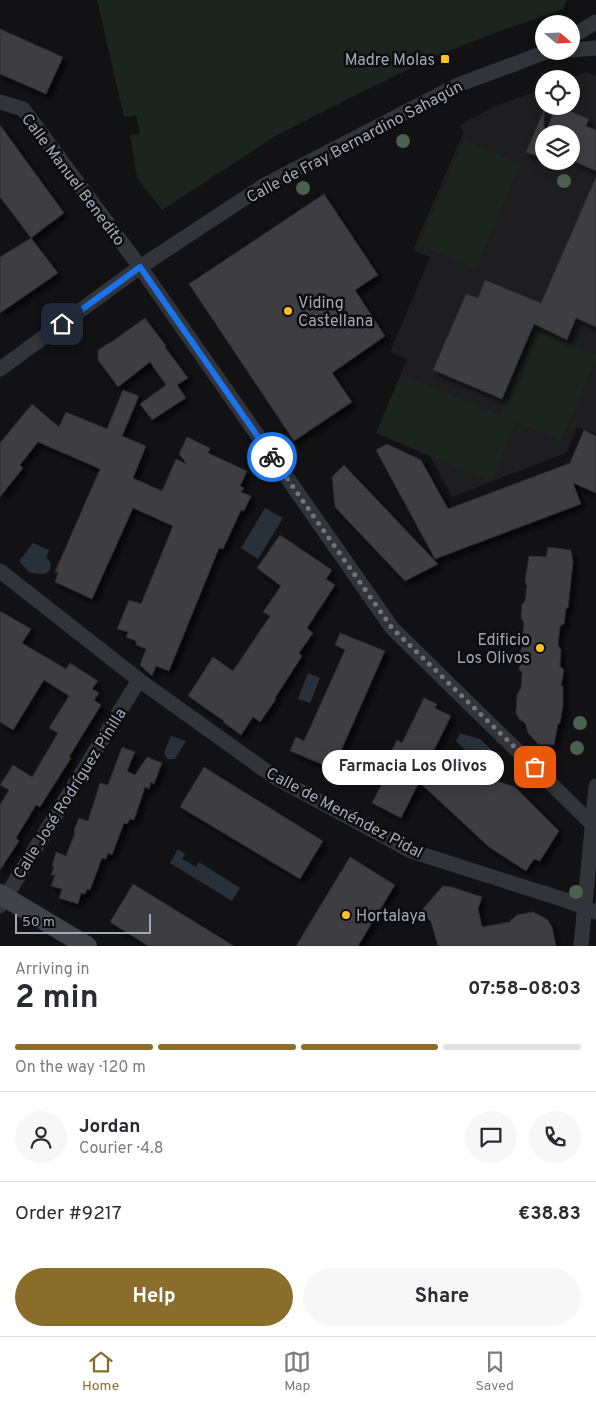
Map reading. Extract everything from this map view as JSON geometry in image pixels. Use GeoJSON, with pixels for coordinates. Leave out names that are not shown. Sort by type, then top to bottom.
{"type":"FeatureCollection","features":[{"type":"Feature","properties":{"kind":"street"},"geometry":{"type":"LineString","coordinates":[[580,32],[596,22]]}},
{"type":"Feature","properties":{"kind":"street"},"geometry":{"type":"LineString","coordinates":[[580,49],[596,48]]}},
{"type":"Feature","properties":{"kind":"street","name":"Calle de Fray Bernardino Sahagún"},"geometry":{"type":"LineString","coordinates":[[0,369],[140,267],[263,186],[458,85],[535,58]]}},
{"type":"Feature","properties":{"kind":"street","name":"Calle Manuel Benedito"},"geometry":{"type":"LineString","coordinates":[[0,102],[23,109],[140,267],[392,628],[592,824]]}},
{"type":"Feature","properties":{"kind":"street","name":"Calle de Menéndez Pidal"},"geometry":{"type":"LineString","coordinates":[[0,571],[139,680],[276,778],[411,851],[591,909]]}},
{"type":"Feature","properties":{"kind":"street","name":"Calle José Rodríguez Pinilla"},"geometry":{"type":"LineString","coordinates":[[2,899],[139,680]]}},
{"type":"Feature","properties":{"kind":"street"},"geometry":{"type":"LineString","coordinates":[[581,946],[591,909],[592,824],[596,786]]}},
{"type":"Feature","properties":{"kind":"street"},"geometry":{"type":"LineString","coordinates":[[2,899],[87,946]]}},
{"type":"Feature","properties":{"kind":"shaded area"},"geometry":{"type":"Polygon","coordinates":[[[97,0],[567,0],[563,9],[546,15],[535,15],[535,19],[436,56],[277,135],[162,210],[137,178],[130,135],[140,134],[136,115],[124,117],[97,0]]]}},
{"type":"Feature","properties":{"kind":"shaded area"},"geometry":{"type":"Polygon","coordinates":[[[586,72],[596,76],[596,434],[577,427],[566,453],[452,497],[430,456],[376,433],[407,359],[390,352],[430,257],[413,250],[463,133],[460,125],[493,107],[535,91],[535,115],[580,115],[580,74],[586,72]]]}},
{"type":"Feature","properties":{"kind":"shaded area"},"geometry":{"type":"Polygon","coordinates":[[[464,140],[520,164],[476,269],[419,245],[464,140]]]}},
{"type":"Feature","properties":{"kind":"shaded area"},"geometry":{"type":"Polygon","coordinates":[[[536,330],[596,355],[596,359],[561,441],[516,422],[491,482],[376,433],[401,374],[500,415],[536,330]]]}},
{"type":"Feature","properties":{"kind":"shaded area"},"geometry":{"type":"Polygon","coordinates":[[[265,508],[283,518],[258,559],[241,548],[265,508]]]}},
{"type":"Feature","properties":{"kind":"shaded area"},"geometry":{"type":"Polygon","coordinates":[[[33,543],[49,550],[46,558],[51,564],[50,570],[45,574],[30,573],[19,561],[33,543]]]}},
{"type":"Feature","properties":{"kind":"shaded area"},"geometry":{"type":"Polygon","coordinates":[[[308,673],[320,678],[310,703],[298,699],[308,673]]]}},
{"type":"Feature","properties":{"kind":"shaded area"},"geometry":{"type":"Polygon","coordinates":[[[460,733],[480,739],[495,753],[491,761],[470,755],[456,741],[460,733]]]}},
{"type":"Feature","properties":{"kind":"shaded area"},"geometry":{"type":"Polygon","coordinates":[[[171,736],[186,741],[175,759],[167,758],[164,753],[171,736]]]}},
{"type":"Feature","properties":{"kind":"shaded area"},"geometry":{"type":"Polygon","coordinates":[[[178,849],[185,854],[182,859],[196,867],[199,862],[240,888],[232,901],[170,863],[178,849]]]}},
{"type":"Feature","properties":{"kind":"building"},"geometry":{"type":"Polygon","coordinates":[[[0,29],[63,57],[46,94],[0,74],[0,29]]]}},
{"type":"Feature","properties":{"kind":"building"},"geometry":{"type":"Polygon","coordinates":[[[542,115],[544,115],[544,125],[538,125],[542,115]]]}},
{"type":"Feature","properties":{"kind":"building"},"geometry":{"type":"Polygon","coordinates":[[[552,115],[579,115],[589,119],[586,126],[596,130],[596,171],[580,164],[580,125],[549,125],[552,115]]]}},
{"type":"Feature","properties":{"kind":"building"},"geometry":{"type":"Polygon","coordinates":[[[0,125],[64,213],[31,238],[0,197],[0,125]]]}},
{"type":"Feature","properties":{"kind":"building"},"geometry":{"type":"Polygon","coordinates":[[[535,131],[535,156],[526,152],[535,131]]]}},
{"type":"Feature","properties":{"kind":"building"},"geometry":{"type":"Polygon","coordinates":[[[596,177],[596,327],[576,318],[567,340],[534,324],[502,399],[433,370],[466,294],[478,298],[485,280],[541,303],[596,177]]]}},
{"type":"Feature","properties":{"kind":"building","name":"Viding Castellana"},"geometry":{"type":"Polygon","coordinates":[[[324,194],[378,275],[355,290],[385,336],[332,373],[352,402],[294,441],[189,284],[324,194]]]}},
{"type":"Feature","properties":{"kind":"building"},"geometry":{"type":"Polygon","coordinates":[[[31,238],[58,273],[0,313],[0,257],[31,238]]]}},
{"type":"Feature","properties":{"kind":"building"},"geometry":{"type":"Polygon","coordinates":[[[145,318],[188,378],[177,385],[186,398],[152,420],[140,404],[166,385],[150,362],[118,387],[98,360],[98,350],[145,318]]]}},
{"type":"Feature","properties":{"kind":"building"},"geometry":{"type":"Polygon","coordinates":[[[123,390],[139,396],[122,436],[146,446],[133,478],[162,491],[176,459],[187,464],[179,454],[187,437],[210,448],[208,453],[247,471],[240,486],[244,488],[241,492],[251,496],[244,511],[241,510],[223,549],[219,548],[169,671],[156,666],[152,676],[140,665],[146,649],[136,645],[136,641],[126,637],[128,632],[117,629],[129,600],[141,604],[173,526],[133,508],[92,599],[55,582],[58,573],[55,572],[100,469],[38,442],[20,465],[23,468],[0,497],[0,443],[32,404],[59,427],[66,412],[107,429],[123,390]]]}},
{"type":"Feature","properties":{"kind":"building"},"geometry":{"type":"Polygon","coordinates":[[[584,430],[596,436],[596,493],[573,483],[581,504],[435,559],[376,450],[387,444],[421,460],[448,509],[570,463],[584,430]]]}},
{"type":"Feature","properties":{"kind":"building"},"geometry":{"type":"Polygon","coordinates":[[[344,465],[438,564],[405,581],[335,507],[332,477],[344,465]]]}},
{"type":"Feature","properties":{"kind":"building"},"geometry":{"type":"Polygon","coordinates":[[[280,535],[332,570],[326,579],[335,585],[307,628],[313,633],[299,653],[302,656],[276,699],[260,722],[253,717],[241,735],[188,696],[213,657],[233,671],[270,616],[263,612],[281,586],[257,568],[280,535]]]}},
{"type":"Feature","properties":{"kind":"building","name":"Edificio Los Olivos"},"geometry":{"type":"Polygon","coordinates":[[[548,547],[571,550],[573,562],[568,608],[566,608],[564,624],[560,626],[558,645],[561,650],[560,666],[564,670],[561,686],[563,686],[563,705],[554,745],[538,744],[528,733],[525,723],[519,719],[516,713],[517,695],[521,688],[522,672],[519,670],[524,622],[521,618],[522,604],[525,601],[527,586],[525,581],[529,556],[546,557],[548,547]]]}},
{"type":"Feature","properties":{"kind":"building"},"geometry":{"type":"Polygon","coordinates":[[[0,611],[31,629],[22,643],[66,669],[70,663],[98,681],[92,689],[99,693],[94,700],[101,705],[40,807],[36,805],[16,838],[19,841],[0,870],[0,805],[9,790],[0,785],[13,765],[32,777],[58,733],[49,728],[69,696],[44,680],[13,730],[0,722],[0,611]]]}},
{"type":"Feature","properties":{"kind":"building"},"geometry":{"type":"Polygon","coordinates":[[[340,633],[385,651],[333,769],[290,751],[296,737],[304,741],[345,650],[335,645],[340,633]]]}},
{"type":"Feature","properties":{"kind":"building"},"geometry":{"type":"Polygon","coordinates":[[[424,698],[437,704],[435,708],[451,716],[431,756],[450,776],[457,767],[515,787],[559,831],[540,861],[534,859],[526,871],[489,847],[419,782],[401,818],[372,803],[395,758],[389,756],[397,740],[402,743],[424,698]]]}},
{"type":"Feature","properties":{"kind":"building"},"geometry":{"type":"Polygon","coordinates":[[[122,747],[135,752],[127,771],[135,775],[147,757],[162,763],[154,784],[151,782],[149,789],[145,787],[134,820],[130,819],[127,824],[124,823],[112,855],[108,853],[106,859],[102,858],[90,890],[87,889],[85,894],[81,893],[78,904],[59,898],[62,889],[51,886],[55,875],[51,875],[56,852],[66,856],[79,818],[88,821],[100,783],[108,785],[122,747]]]}},
{"type":"Feature","properties":{"kind":"building"},"geometry":{"type":"Polygon","coordinates":[[[204,767],[323,841],[300,879],[180,807],[204,767]]]}},
{"type":"Feature","properties":{"kind":"building","name":"Hortalaya"},"geometry":{"type":"Polygon","coordinates":[[[350,857],[395,885],[358,946],[296,946],[350,857]]]}},
{"type":"Feature","properties":{"kind":"building"},"geometry":{"type":"Polygon","coordinates":[[[133,884],[234,946],[148,946],[110,922],[133,884]]]}},
{"type":"Feature","properties":{"kind":"building"},"geometry":{"type":"Polygon","coordinates":[[[443,886],[482,897],[478,909],[482,927],[509,922],[517,915],[533,912],[547,919],[552,927],[556,946],[438,946],[431,922],[421,911],[443,886]]]}},
{"type":"Feature","properties":{"kind":"way so far"},"geometry":{"type":"LineString","coordinates":[[272,457],[392,628],[535,767]]}},
{"type":"Feature","properties":{"kind":"place","name":"Madre Molas"},"geometry":{"type":"Point","coordinates":[445,59]}},
{"type":"Feature","properties":{"kind":"place","name":"Viding Castellana"},"geometry":{"type":"Point","coordinates":[288,311]}},
{"type":"Feature","properties":{"kind":"place","name":"Edificio Los Olivos"},"geometry":{"type":"Point","coordinates":[540,648]}},
{"type":"Feature","properties":{"kind":"place","name":"Farmacia Los Olivos"},"geometry":{"type":"Point","coordinates":[535,767]}},
{"type":"Feature","properties":{"kind":"place","name":"Hortalaya"},"geometry":{"type":"Point","coordinates":[346,915]}},
{"type":"Feature","properties":{"kind":"route"},"geometry":{"type":"LineString","coordinates":[[62,324],[140,267],[272,457]]}}]}
